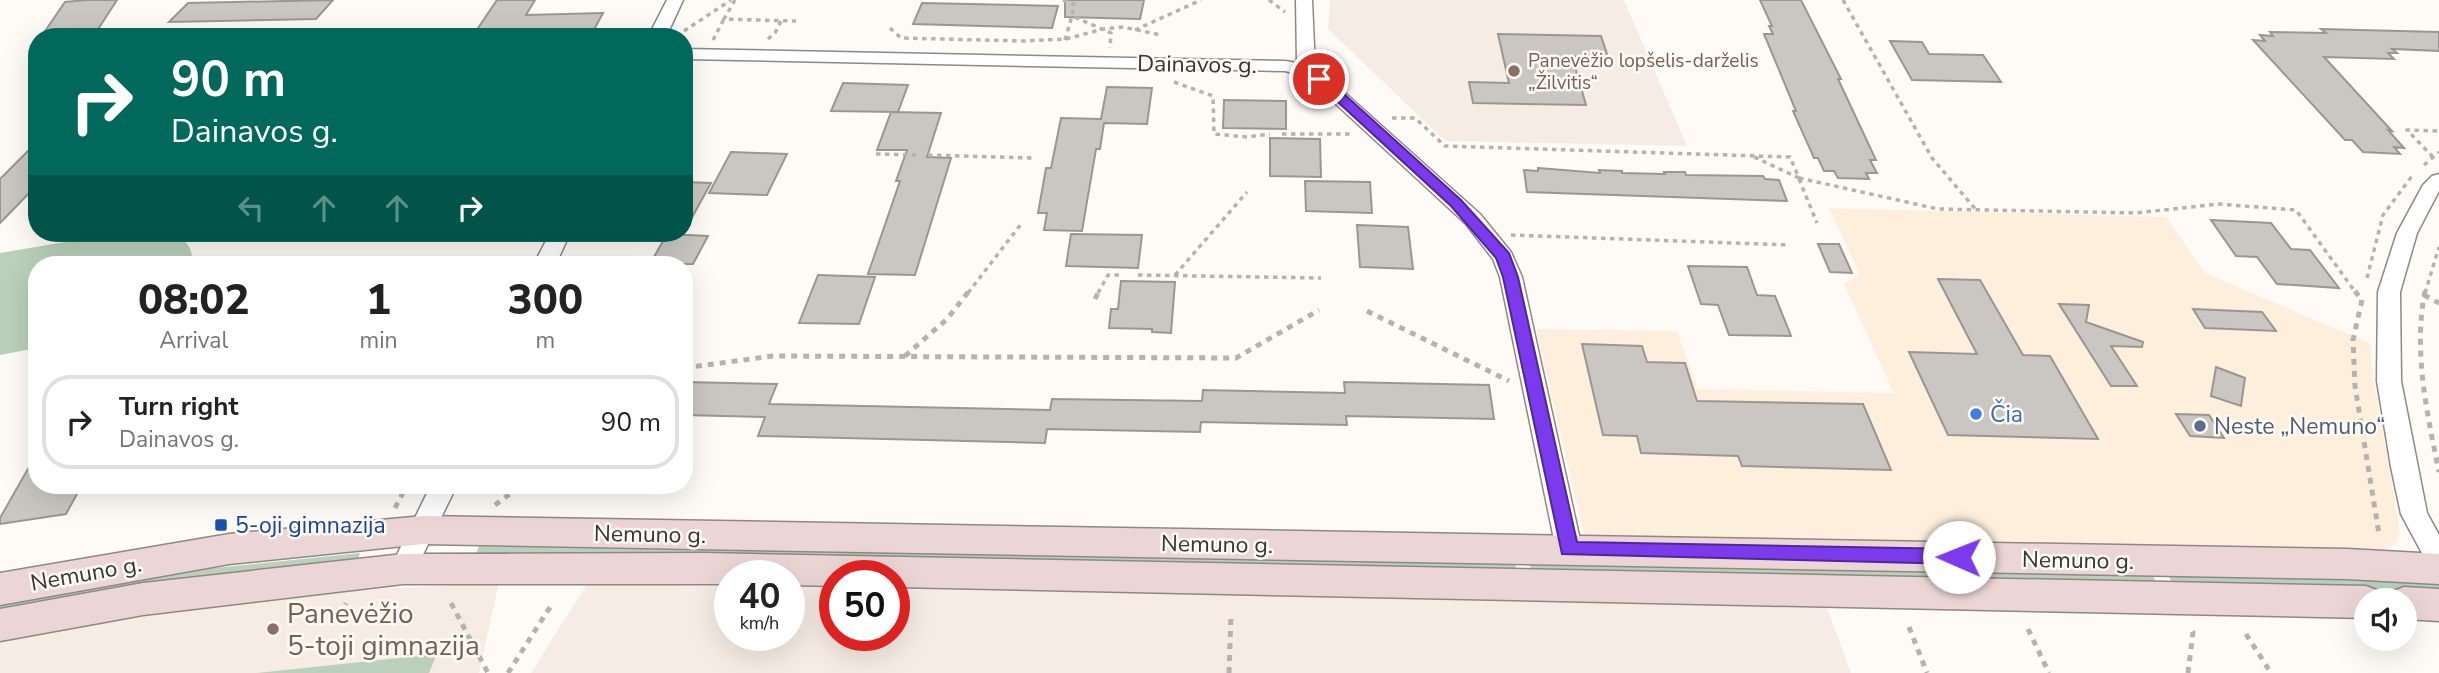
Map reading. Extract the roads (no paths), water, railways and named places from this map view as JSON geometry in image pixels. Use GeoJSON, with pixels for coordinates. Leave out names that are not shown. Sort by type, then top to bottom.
{"type":"FeatureCollection","features":[{"type":"Feature","properties":{"kind":"main road","name":"Nemuno g."},"geometry":{"type":"LineString","coordinates":[[0,589],[229,548],[423,530],[2347,564],[2439,569]]}},
{"type":"Feature","properties":{"kind":"main road","name":"Nemuno g."},"geometry":{"type":"LineString","coordinates":[[0,625],[143,599],[403,569],[704,568],[2354,602]]}},
{"type":"Feature","properties":{"kind":"main road"},"geometry":{"type":"LineString","coordinates":[[2417,604],[2439,605]]}},
{"type":"Feature","properties":{"kind":"street"},"geometry":{"type":"LineString","coordinates":[[661,28],[675,0]]}},
{"type":"Feature","properties":{"kind":"street"},"geometry":{"type":"LineString","coordinates":[[1304,0],[1306,71]]}},
{"type":"Feature","properties":{"kind":"street","name":"Dainavos g."},"geometry":{"type":"LineString","coordinates":[[693,54],[1285,66],[1306,71],[1319,79],[1456,203],[1503,257],[1511,277],[1569,549]]}},
{"type":"Feature","properties":{"kind":"street"},"geometry":{"type":"LineString","coordinates":[[2439,180],[2430,189],[2407,233],[2389,292],[2389,381],[2404,467],[2414,514],[2439,560]]}},
{"type":"Feature","properties":{"kind":"street"},"geometry":{"type":"LineString","coordinates":[[403,569],[440,494]]}},
{"type":"Feature","properties":{"kind":"place","name":"Panevėžio lopšelis-darželis „Žilvitis“"},"geometry":{"type":"Point","coordinates":[1514,71]}},
{"type":"Feature","properties":{"kind":"place","name":"Čia"},"geometry":{"type":"Point","coordinates":[1976,414]}},
{"type":"Feature","properties":{"kind":"place","name":"Neste „Nemuno“"},"geometry":{"type":"Point","coordinates":[2200,426]}},
{"type":"Feature","properties":{"kind":"place","name":"5-oji gimnazija"},"geometry":{"type":"Point","coordinates":[221,525]}},
{"type":"Feature","properties":{"kind":"place","name":"Panevėžio 5-toji gimnazija"},"geometry":{"type":"Point","coordinates":[273,629]}}]}
